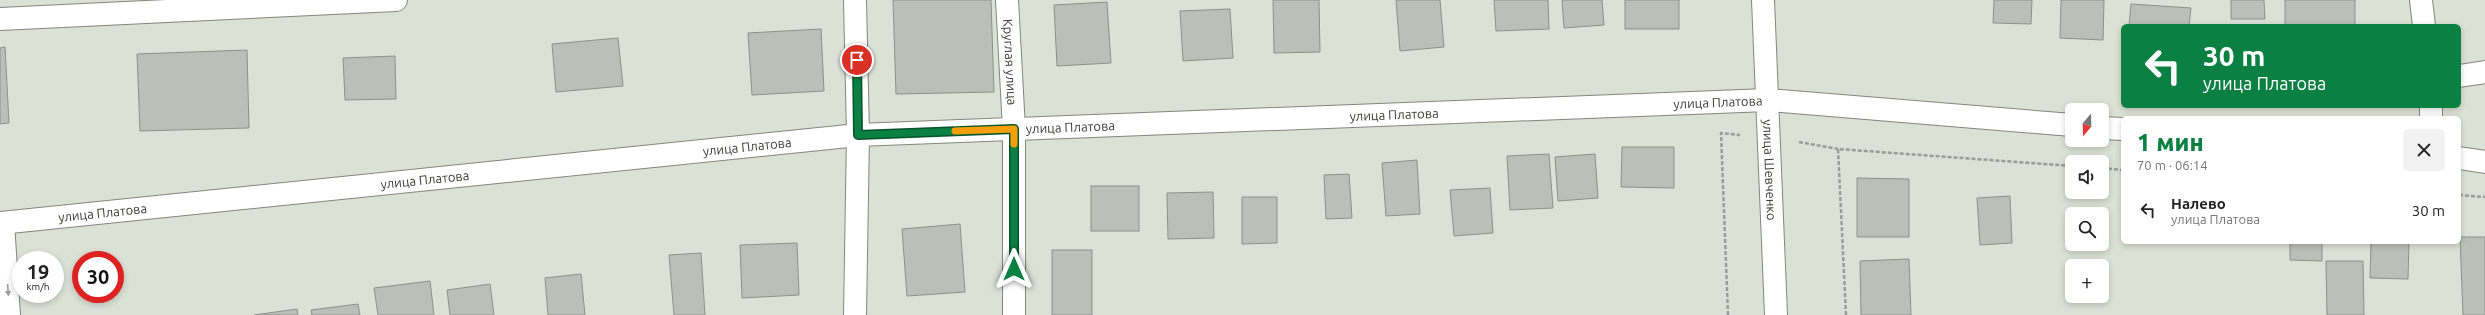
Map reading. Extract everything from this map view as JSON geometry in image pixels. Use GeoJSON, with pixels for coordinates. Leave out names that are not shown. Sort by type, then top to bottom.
{"type":"FeatureCollection","features":[{"type":"Feature","properties":{"kind":"street"},"geometry":{"type":"LineString","coordinates":[[0,19],[396,0]]}},
{"type":"Feature","properties":{"kind":"street"},"geometry":{"type":"LineString","coordinates":[[855,315],[858,135],[856,0]]}},
{"type":"Feature","properties":{"kind":"street","name":"Круглая улица"},"geometry":{"type":"LineString","coordinates":[[1008,0],[1014,129],[1014,315]]}},
{"type":"Feature","properties":{"kind":"street","name":"улица Шевченко"},"geometry":{"type":"LineString","coordinates":[[1763,0],[1776,315]]}},
{"type":"Feature","properties":{"kind":"street"},"geometry":{"type":"LineString","coordinates":[[2422,0],[2424,24]]}},
{"type":"Feature","properties":{"kind":"street"},"geometry":{"type":"LineString","coordinates":[[2461,76],[2485,72]]}},
{"type":"Feature","properties":{"kind":"street","name":"улица Платова"},"geometry":{"type":"LineString","coordinates":[[1,223],[858,135],[1768,100],[2065,124]]}},
{"type":"Feature","properties":{"kind":"street"},"geometry":{"type":"LineString","coordinates":[[2109,128],[2121,129]]}},
{"type":"Feature","properties":{"kind":"street"},"geometry":{"type":"LineString","coordinates":[[2461,158],[2485,162]]}},
{"type":"Feature","properties":{"kind":"street"},"geometry":{"type":"LineString","coordinates":[[1,223],[9,315]]}},
{"type":"Feature","properties":{"kind":"path"},"geometry":{"type":"LineString","coordinates":[[1846,315],[1838,149],[2065,165]]}},
{"type":"Feature","properties":{"kind":"path"},"geometry":{"type":"LineString","coordinates":[[2109,169],[2121,170]]}},
{"type":"Feature","properties":{"kind":"path"},"geometry":{"type":"LineString","coordinates":[[2461,195],[2485,197]]}},
{"type":"Feature","properties":{"kind":"building"},"geometry":{"type":"Polygon","coordinates":[[[893,0],[991,0],[994,92],[896,94],[893,0]]]}},
{"type":"Feature","properties":{"kind":"building"},"geometry":{"type":"Polygon","coordinates":[[[1273,0],[1319,0],[1320,52],[1274,53],[1273,0]]]}},
{"type":"Feature","properties":{"kind":"building"},"geometry":{"type":"Polygon","coordinates":[[[1396,0],[1440,0],[1444,47],[1400,51],[1396,0]]]}},
{"type":"Feature","properties":{"kind":"building"},"geometry":{"type":"Polygon","coordinates":[[[1494,0],[1548,0],[1549,29],[1496,31],[1494,0]]]}},
{"type":"Feature","properties":{"kind":"building"},"geometry":{"type":"Polygon","coordinates":[[[1562,0],[1602,0],[1604,25],[1564,28],[1562,0]]]}},
{"type":"Feature","properties":{"kind":"building"},"geometry":{"type":"Polygon","coordinates":[[[1625,0],[1679,0],[1679,29],[1625,29],[1625,0]]]}},
{"type":"Feature","properties":{"kind":"building"},"geometry":{"type":"Polygon","coordinates":[[[1994,0],[2032,0],[2031,24],[1993,23],[1994,0]]]}},
{"type":"Feature","properties":{"kind":"building"},"geometry":{"type":"Polygon","coordinates":[[[2061,0],[2104,0],[2103,40],[2060,38],[2061,0]]]}},
{"type":"Feature","properties":{"kind":"building"},"geometry":{"type":"Polygon","coordinates":[[[2231,0],[2264,0],[2265,19],[2231,19],[2231,0]]]}},
{"type":"Feature","properties":{"kind":"building"},"geometry":{"type":"Polygon","coordinates":[[[2285,0],[2355,0],[2355,24],[2285,24],[2285,0]]]}},
{"type":"Feature","properties":{"kind":"building"},"geometry":{"type":"Polygon","coordinates":[[[1107,2],[1111,63],[1057,66],[1054,5],[1107,2]]]}},
{"type":"Feature","properties":{"kind":"building"},"geometry":{"type":"Polygon","coordinates":[[[2131,4],[2191,8],[2189,24],[2129,24],[2131,4]]]}},
{"type":"Feature","properties":{"kind":"building"},"geometry":{"type":"Polygon","coordinates":[[[1230,9],[1233,58],[1183,61],[1180,11],[1230,9]]]}},
{"type":"Feature","properties":{"kind":"building"},"geometry":{"type":"Polygon","coordinates":[[[821,29],[824,91],[752,95],[748,33],[821,29]]]}},
{"type":"Feature","properties":{"kind":"building"},"geometry":{"type":"Polygon","coordinates":[[[618,38],[623,86],[556,92],[552,44],[618,38]]]}},
{"type":"Feature","properties":{"kind":"building"},"geometry":{"type":"Polygon","coordinates":[[[5,47],[9,123],[0,124],[0,48],[5,47]]]}},
{"type":"Feature","properties":{"kind":"building"},"geometry":{"type":"Polygon","coordinates":[[[247,50],[249,128],[140,131],[137,54],[247,50]]]}},
{"type":"Feature","properties":{"kind":"building"},"geometry":{"type":"Polygon","coordinates":[[[395,56],[396,99],[345,100],[343,58],[395,56]]]}},
{"type":"Feature","properties":{"kind":"building"},"geometry":{"type":"Polygon","coordinates":[[[1622,147],[1674,147],[1674,188],[1621,187],[1622,147]]]}},
{"type":"Feature","properties":{"kind":"building"},"geometry":{"type":"Polygon","coordinates":[[[1549,154],[1553,208],[1510,210],[1507,156],[1549,154]]]}},
{"type":"Feature","properties":{"kind":"building"},"geometry":{"type":"Polygon","coordinates":[[[1595,154],[1598,198],[1558,201],[1555,157],[1595,154]]]}},
{"type":"Feature","properties":{"kind":"building"},"geometry":{"type":"Polygon","coordinates":[[[1417,160],[1420,214],[1386,216],[1382,163],[1417,160]]]}},
{"type":"Feature","properties":{"kind":"building"},"geometry":{"type":"Polygon","coordinates":[[[1349,174],[1352,218],[1326,219],[1324,175],[1349,174]]]}},
{"type":"Feature","properties":{"kind":"building"},"geometry":{"type":"Polygon","coordinates":[[[1857,178],[1909,179],[1909,237],[1857,237],[1857,178]]]}},
{"type":"Feature","properties":{"kind":"building"},"geometry":{"type":"Polygon","coordinates":[[[1091,186],[1139,186],[1139,231],[1091,231],[1091,186]]]}},
{"type":"Feature","properties":{"kind":"building"},"geometry":{"type":"Polygon","coordinates":[[[1490,188],[1493,233],[1454,236],[1450,190],[1490,188]]]}},
{"type":"Feature","properties":{"kind":"building"},"geometry":{"type":"Polygon","coordinates":[[[1213,192],[1214,238],[1168,239],[1167,193],[1213,192]]]}},
{"type":"Feature","properties":{"kind":"building"},"geometry":{"type":"Polygon","coordinates":[[[2010,196],[2012,243],[1980,245],[1977,198],[2010,196]]]}},
{"type":"Feature","properties":{"kind":"building"},"geometry":{"type":"Polygon","coordinates":[[[1242,197],[1277,197],[1277,243],[1242,244],[1242,197]]]}},
{"type":"Feature","properties":{"kind":"building"},"geometry":{"type":"Polygon","coordinates":[[[960,224],[965,292],[907,296],[902,229],[960,224]]]}},
{"type":"Feature","properties":{"kind":"building"},"geometry":{"type":"Polygon","coordinates":[[[2461,237],[2485,237],[2485,315],[2463,315],[2461,237]]]}},
{"type":"Feature","properties":{"kind":"building"},"geometry":{"type":"Polygon","coordinates":[[[797,243],[799,295],[742,298],[740,245],[797,243]]]}},
{"type":"Feature","properties":{"kind":"building"},"geometry":{"type":"Polygon","coordinates":[[[2290,244],[2322,244],[2322,261],[2290,260],[2290,244]]]}},
{"type":"Feature","properties":{"kind":"building"},"geometry":{"type":"Polygon","coordinates":[[[2371,244],[2409,244],[2408,279],[2370,278],[2371,244]]]}},
{"type":"Feature","properties":{"kind":"building"},"geometry":{"type":"Polygon","coordinates":[[[1052,250],[1092,250],[1092,315],[1052,315],[1052,250]]]}},
{"type":"Feature","properties":{"kind":"building"},"geometry":{"type":"Polygon","coordinates":[[[701,253],[705,315],[674,315],[669,255],[701,253]]]}},
{"type":"Feature","properties":{"kind":"building"},"geometry":{"type":"Polygon","coordinates":[[[1909,259],[1911,315],[1861,315],[1860,261],[1909,259]]]}},
{"type":"Feature","properties":{"kind":"building"},"geometry":{"type":"Polygon","coordinates":[[[2326,261],[2363,261],[2364,315],[2327,315],[2326,261]]]}},
{"type":"Feature","properties":{"kind":"building"},"geometry":{"type":"Polygon","coordinates":[[[581,274],[585,315],[548,315],[545,278],[581,274]]]}},
{"type":"Feature","properties":{"kind":"building"},"geometry":{"type":"Polygon","coordinates":[[[430,281],[434,315],[378,315],[374,288],[430,281]]]}},
{"type":"Feature","properties":{"kind":"building"},"geometry":{"type":"Polygon","coordinates":[[[490,284],[494,315],[450,315],[447,290],[490,284]]]}},
{"type":"Feature","properties":{"kind":"building"},"geometry":{"type":"Polygon","coordinates":[[[358,304],[360,315],[312,315],[311,310],[358,304]]]}},
{"type":"Feature","properties":{"kind":"building"},"geometry":{"type":"Polygon","coordinates":[[[297,309],[298,315],[254,315],[297,309]]]}},
{"type":"Feature","properties":{"kind":"slow traffic"},"geometry":{"type":"LineString","coordinates":[[955,131],[1014,129],[1014,144]]}},
{"type":"Feature","properties":{"kind":"route"},"geometry":{"type":"LineString","coordinates":[[857,60],[858,135],[1014,129],[1014,269]]}}]}
